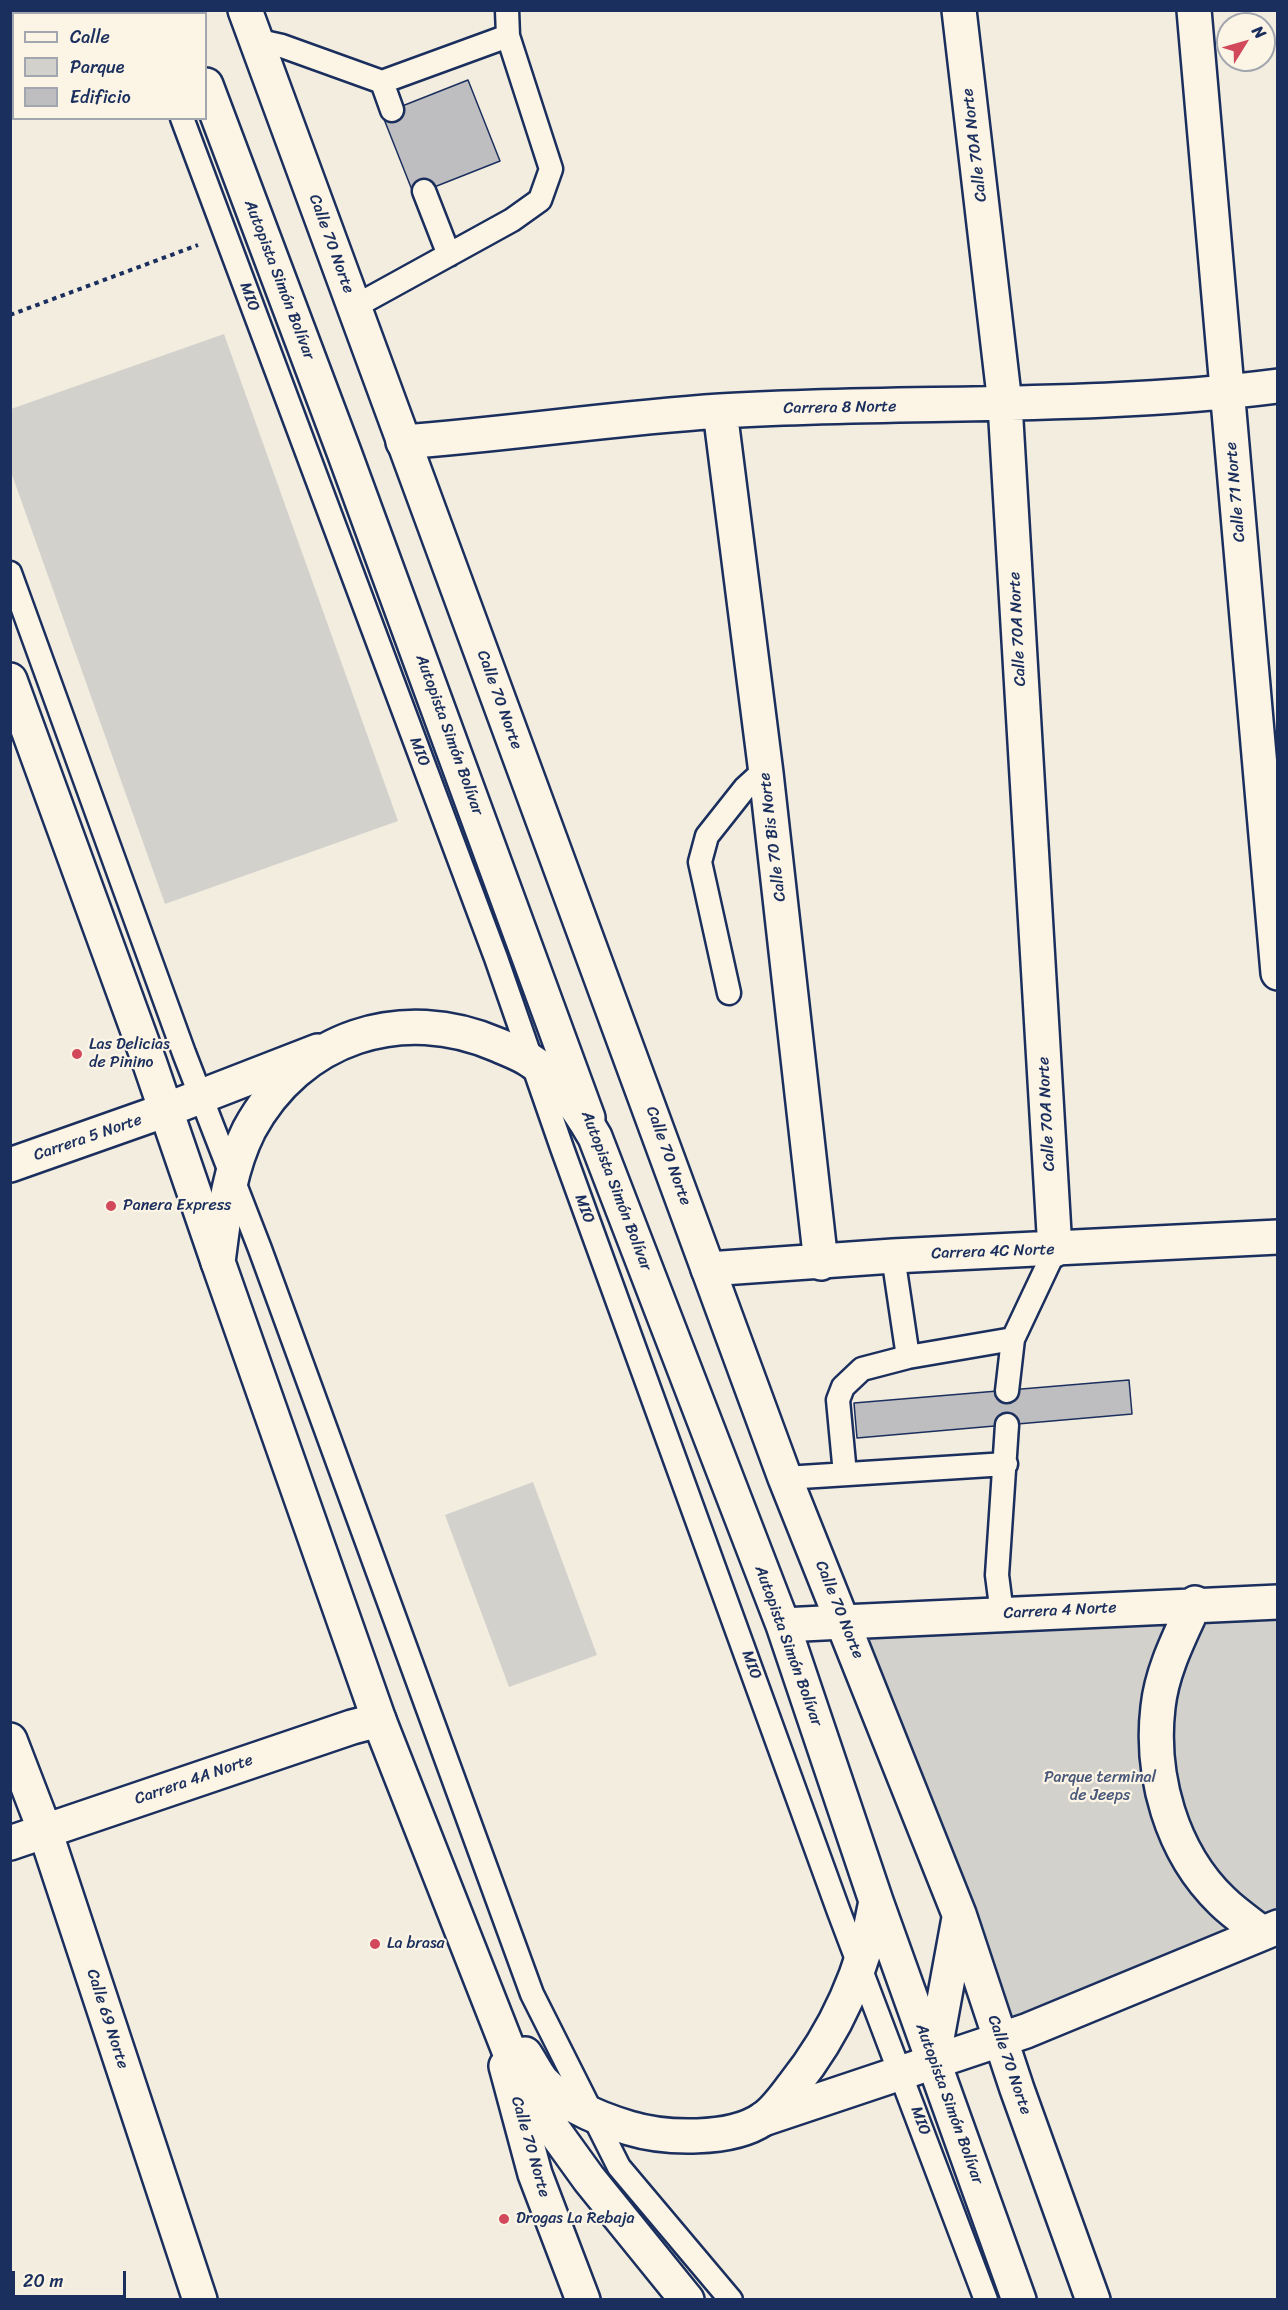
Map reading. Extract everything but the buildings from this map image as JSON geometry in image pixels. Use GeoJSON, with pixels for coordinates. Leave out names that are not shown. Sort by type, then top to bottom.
{"type":"FeatureCollection","features":[{"type":"Feature","properties":{"kind":"main road","name":"Calle 70A Norte"},"geometry":{"type":"LineString","coordinates":[[959,10],[1005,404],[1055,1250]]}},
{"type":"Feature","properties":{"kind":"main road","name":"Calle 71 Norte"},"geometry":{"type":"LineString","coordinates":[[1194,10],[1278,973]]}},
{"type":"Feature","properties":{"kind":"main road","name":"Calle 70 Norte"},"geometry":{"type":"LineString","coordinates":[[250,25],[785,1478],[959,1914],[1000,2038],[1093,2300]]}},
{"type":"Feature","properties":{"kind":"main road","name":"Autopista Simón Bolívar"},"geometry":{"type":"LineString","coordinates":[[207,88],[344,452],[595,1137],[783,1625],[876,1901],[1019,2300]]}},
{"type":"Feature","properties":{"kind":"main road","name":"Carrera 8 Norte"},"geometry":{"type":"LineString","coordinates":[[403,442],[720,411],[1005,404],[1227,392],[1278,386]]}},
{"type":"Feature","properties":{"kind":"main road","name":"Calle 70 Bis Norte"},"geometry":{"type":"LineString","coordinates":[[720,411],[766,773],[821,1263]]}},
{"type":"Feature","properties":{"kind":"main road"},"geometry":{"type":"LineString","coordinates":[[10,680],[166,1110],[379,1720],[524,2089],[589,2179],[687,2300]]}},
{"type":"Feature","properties":{"kind":"main road"},"geometry":{"type":"LineString","coordinates":[[218,1262],[232,1176],[250,1130],[267,1103],[288,1079],[312,1059],[339,1042],[362,1033],[386,1028],[436,1028],[485,1039],[532,1061],[566,1094],[595,1137]]}},
{"type":"Feature","properties":{"kind":"main road","name":"Carrera 5 Norte"},"geometry":{"type":"LineString","coordinates":[[10,1165],[201,1097],[339,1042]]}},
{"type":"Feature","properties":{"kind":"main road","name":"Carrera 4C Norte"},"geometry":{"type":"LineString","coordinates":[[708,1269],[821,1263],[893,1256],[1055,1250],[1278,1237]]}},
{"type":"Feature","properties":{"kind":"main road","name":"Carrera 4 Norte"},"geometry":{"type":"LineString","coordinates":[[783,1625],[1195,1603],[1278,1602]]}},
{"type":"Feature","properties":{"kind":"main road"},"geometry":{"type":"LineString","coordinates":[[1195,1603],[1171,1654],[1160,1695],[1156,1758],[1167,1810],[1189,1858],[1221,1900],[1270,1930]]}},
{"type":"Feature","properties":{"kind":"main road","name":"Carrera 4A Norte"},"geometry":{"type":"LineString","coordinates":[[10,1843],[340,1731],[379,1720]]}},
{"type":"Feature","properties":{"kind":"main road","name":"Calle 69 Norte"},"geometry":{"type":"LineString","coordinates":[[10,1740],[45,1831],[200,2300]]}},
{"type":"Feature","properties":{"kind":"main road"},"geometry":{"type":"LineString","coordinates":[[763,2119],[784,2098],[836,2023],[860,1967],[876,1901]]}},
{"type":"Feature","properties":{"kind":"main road"},"geometry":{"type":"LineString","coordinates":[[933,2060],[959,1914]]}},
{"type":"Feature","properties":{"kind":"main road"},"geometry":{"type":"LineString","coordinates":[[485,1992],[542,2081],[572,2103],[595,2116],[641,2132],[678,2135],[736,2130],[933,2060],[1026,2031],[1270,1930]]}},
{"type":"Feature","properties":{"kind":"main road","name":"Calle 70 Norte"},"geometry":{"type":"LineString","coordinates":[[485,1992],[534,2174],[584,2300]]}},
{"type":"Feature","properties":{"kind":"lane"},"geometry":{"type":"LineString","coordinates":[[354,307],[512,220],[540,200],[551,169],[508,36],[507,10]]}},
{"type":"Feature","properties":{"kind":"lane"},"geometry":{"type":"LineString","coordinates":[[250,25],[282,46],[382,82],[508,36]]}},
{"type":"Feature","properties":{"kind":"lane"},"geometry":{"type":"LineString","coordinates":[[382,82],[392,110]]}},
{"type":"Feature","properties":{"kind":"lane","name":"MIO"},"geometry":{"type":"LineString","coordinates":[[183,120],[532,1061],[860,1967],[902,2072],[987,2300]]}},
{"type":"Feature","properties":{"kind":"lane"},"geometry":{"type":"LineString","coordinates":[[424,191],[449,255]]}},
{"type":"Feature","properties":{"kind":"lane"},"geometry":{"type":"LineString","coordinates":[[10,573],[532,1994],[619,2167],[731,2300]]}},
{"type":"Feature","properties":{"kind":"lane"},"geometry":{"type":"LineString","coordinates":[[729,993],[700,862],[707,836],[745,788],[757,777],[766,773]]}},
{"type":"Feature","properties":{"kind":"lane"},"geometry":{"type":"LineString","coordinates":[[1007,1390],[1013,1339],[1055,1250]]}},
{"type":"Feature","properties":{"kind":"lane"},"geometry":{"type":"LineString","coordinates":[[893,1256],[908,1357]]}},
{"type":"Feature","properties":{"kind":"lane"},"geometry":{"type":"LineString","coordinates":[[845,1474],[838,1400],[843,1387],[862,1369],[908,1357],[1013,1339]]}},
{"type":"Feature","properties":{"kind":"lane"},"geometry":{"type":"LineString","coordinates":[[1002,1614],[997,1575],[1006,1464],[1006,1425]]}},
{"type":"Feature","properties":{"kind":"lane"},"geometry":{"type":"LineString","coordinates":[[785,1478],[1006,1464]]}},
{"type":"Feature","properties":{"kind":"path"},"geometry":{"type":"LineString","coordinates":[[10,315],[226,235]]}},
{"type":"Feature","properties":{"kind":"green space"},"geometry":{"type":"Polygon","coordinates":[[[224,334],[398,821],[165,904],[11,472],[11,409],[224,334]]]}},
{"type":"Feature","properties":{"kind":"green space"},"geometry":{"type":"Polygon","coordinates":[[[533,1482],[597,1655],[509,1687],[445,1515],[533,1482]]]}},
{"type":"Feature","properties":{"kind":"green space","name":"Parque terminal de Jeeps"},"geometry":{"type":"Polygon","coordinates":[[[1277,1602],[1277,1927],[1000,2038],[843,1622],[1277,1602]]]}},
{"type":"Feature","properties":{"kind":"place","name":"Las Delicias de Pinino"},"geometry":{"type":"Point","coordinates":[77,1054]}},
{"type":"Feature","properties":{"kind":"place","name":"Panera Express"},"geometry":{"type":"Point","coordinates":[111,1206]}},
{"type":"Feature","properties":{"kind":"place","name":"La brasa"},"geometry":{"type":"Point","coordinates":[375,1944]}},
{"type":"Feature","properties":{"kind":"place","name":"Drogas La Rebaja"},"geometry":{"type":"Point","coordinates":[504,2219]}}]}
